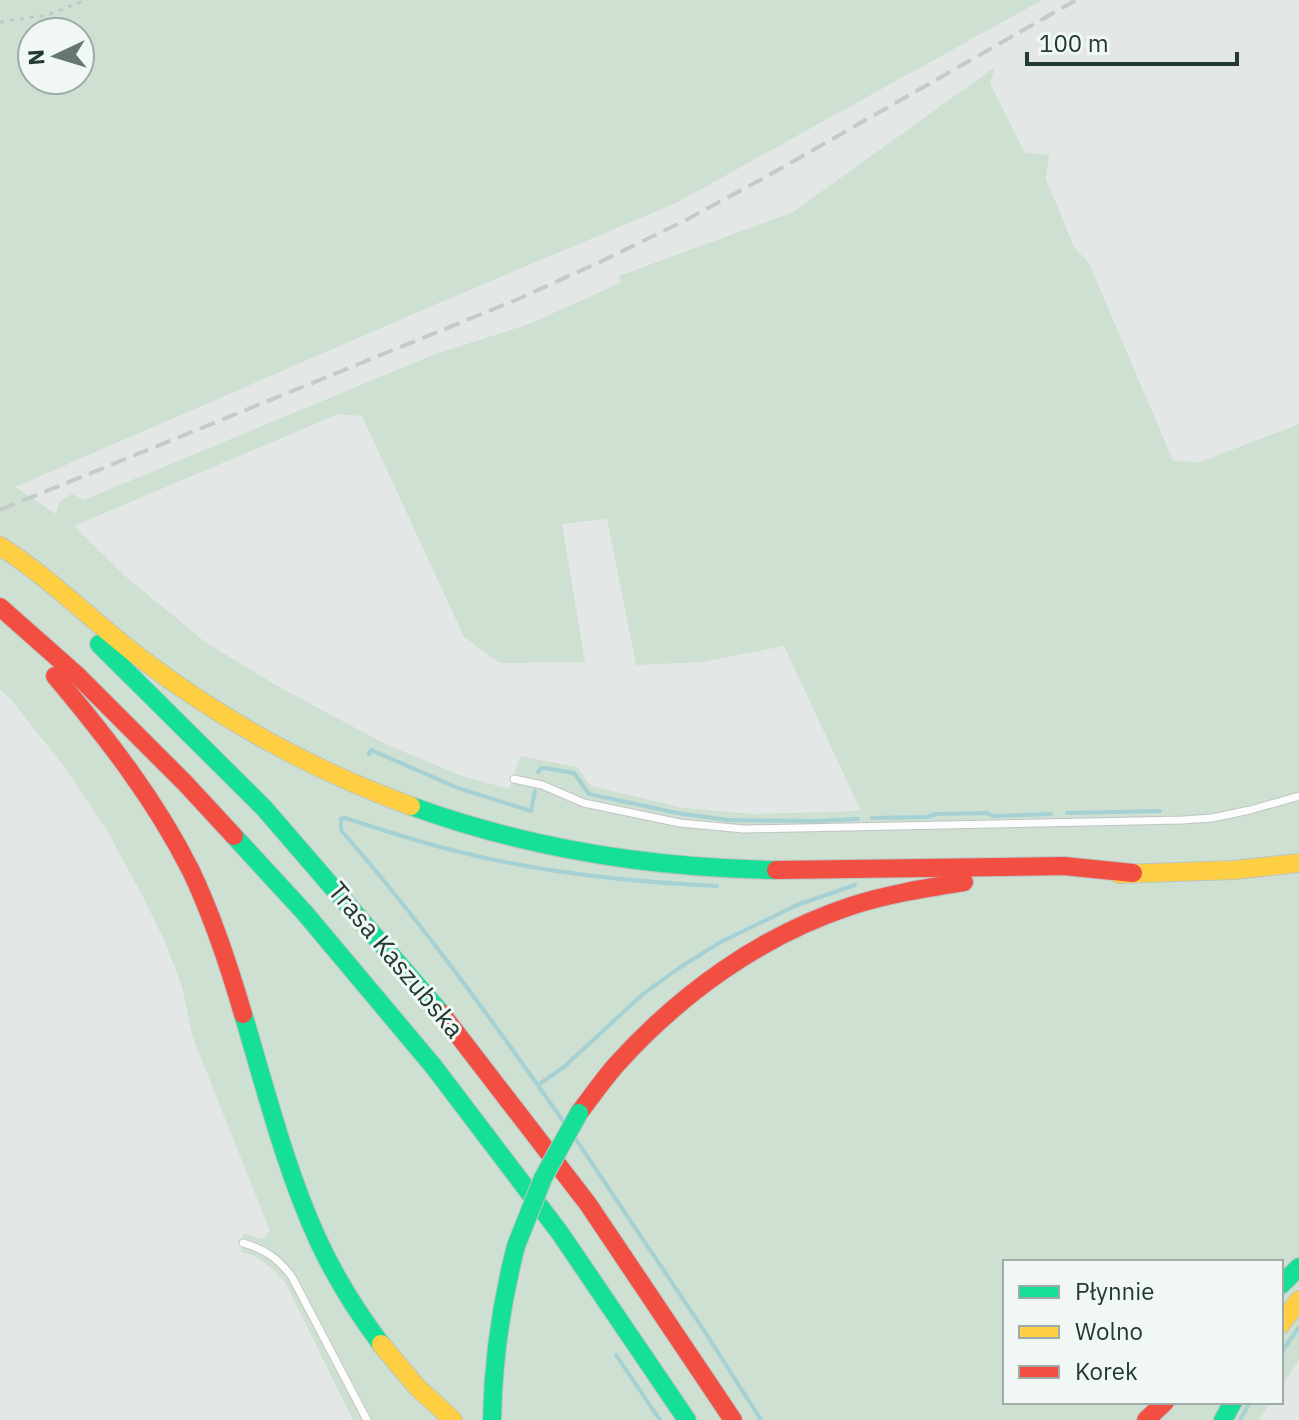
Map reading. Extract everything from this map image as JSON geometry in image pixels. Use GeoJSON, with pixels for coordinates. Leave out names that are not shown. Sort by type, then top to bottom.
{"type":"FeatureCollection","features":[{"type":"Feature","properties":{"kind":"highway"},"geometry":{"type":"LineString","coordinates":[[0,548],[35,569],[148,663],[252,732],[391,798],[498,833],[601,856],[712,869],[1073,866],[1133,873]]}},
{"type":"Feature","properties":{"kind":"highway","name":"Trasa Kaszubska"},"geometry":{"type":"LineString","coordinates":[[0,548],[264,808],[398,961],[470,1049],[588,1204],[733,1420]]}},
{"type":"Feature","properties":{"kind":"highway","name":"Trasa Kaszubska"},"geometry":{"type":"LineString","coordinates":[[0,607],[78,676],[185,783],[370,989],[560,1233],[687,1420]]}},
{"type":"Feature","properties":{"kind":"highway"},"geometry":{"type":"LineString","coordinates":[[0,619],[55,675],[105,734],[163,819],[205,903],[282,1147],[323,1250],[340,1283],[376,1338],[417,1387],[453,1420]]}},
{"type":"Feature","properties":{"kind":"highway"},"geometry":{"type":"LineString","coordinates":[[492,1420],[502,1298],[516,1246],[537,1190],[557,1150],[594,1091],[645,1032],[710,977],[755,948],[819,917],[865,901],[921,888],[953,883],[1234,870],[1299,863]]}},
{"type":"Feature","properties":{"kind":"highway"},"geometry":{"type":"LineString","coordinates":[[1283,1283],[1299,1267]]}},
{"type":"Feature","properties":{"kind":"highway"},"geometry":{"type":"LineString","coordinates":[[1283,1321],[1299,1300]]}},
{"type":"Feature","properties":{"kind":"highway"},"geometry":{"type":"LineString","coordinates":[[1146,1420],[1163,1404]]}},
{"type":"Feature","properties":{"kind":"lane"},"geometry":{"type":"LineString","coordinates":[[514,779],[542,785],[584,803],[642,816],[744,829],[1183,820],[1212,818],[1299,796]]}},
{"type":"Feature","properties":{"kind":"lane"},"geometry":{"type":"LineString","coordinates":[[243,1243],[258,1247],[284,1264],[367,1420]]}},
{"type":"Feature","properties":{"kind":"path"},"geometry":{"type":"LineString","coordinates":[[0,22],[47,15],[87,0]]}},
{"type":"Feature","properties":{"kind":"green space"},"geometry":{"type":"Polygon","coordinates":[[[0,0],[1042,0],[676,203],[15,487],[56,514],[59,502],[72,494],[84,500],[433,355],[529,324],[620,283],[619,276],[793,212],[995,67],[990,83],[1025,153],[1049,155],[1046,179],[1074,247],[1089,263],[1173,461],[1200,462],[1299,424],[1299,1360],[1283,1384],[1283,1260],[1003,1260],[1003,1404],[1270,1404],[1259,1420],[353,1420],[286,1284],[261,1260],[241,1252],[243,1233],[262,1239],[270,1231],[193,1038],[182,987],[166,944],[143,897],[109,834],[65,768],[9,697],[0,690],[0,0]],[[338,414],[74,526],[124,575],[205,642],[276,685],[385,744],[460,775],[509,789],[520,756],[577,767],[591,786],[684,808],[754,814],[860,809],[784,646],[703,662],[636,665],[607,519],[562,524],[585,662],[500,663],[464,637],[362,416],[338,414]]]}},
{"type":"Feature","properties":{"kind":"waterway"},"geometry":{"type":"LineString","coordinates":[[369,754],[371,750],[458,788],[531,811],[535,791]]}},
{"type":"Feature","properties":{"kind":"waterway"},"geometry":{"type":"LineString","coordinates":[[538,772],[545,768],[574,773],[589,794],[677,813],[727,820],[858,819]]}},
{"type":"Feature","properties":{"kind":"waterway"},"geometry":{"type":"LineString","coordinates":[[1067,813],[1160,811]]}},
{"type":"Feature","properties":{"kind":"waterway"},"geometry":{"type":"LineString","coordinates":[[872,818],[927,817],[936,814],[1051,814]]}},
{"type":"Feature","properties":{"kind":"waterway"},"geometry":{"type":"LineString","coordinates":[[563,1121],[456,972],[341,830],[341,819],[488,859],[553,871],[717,886]]}},
{"type":"Feature","properties":{"kind":"waterway"},"geometry":{"type":"LineString","coordinates":[[538,1085],[564,1067],[643,994],[682,966],[719,943],[797,905],[855,885]]}},
{"type":"Feature","properties":{"kind":"waterway"},"geometry":{"type":"LineString","coordinates":[[575,1138],[761,1420]]}},
{"type":"Feature","properties":{"kind":"waterway"},"geometry":{"type":"LineString","coordinates":[[1283,1350],[1299,1327]]}},
{"type":"Feature","properties":{"kind":"waterway"},"geometry":{"type":"LineString","coordinates":[[616,1355],[660,1420]]}},
{"type":"Feature","properties":{"kind":"waterway"},"geometry":{"type":"LineString","coordinates":[[1240,1420],[1249,1404]]}},
{"type":"Feature","properties":{"kind":"railway"},"geometry":{"type":"LineString","coordinates":[[0,510],[516,300],[602,261],[764,178],[1076,0]]}},
{"type":"Feature","properties":{"kind":"traffic: fast"},"geometry":{"type":"LineString","coordinates":[[99,644],[264,808],[441,1013]]}},
{"type":"Feature","properties":{"kind":"traffic: fast"},"geometry":{"type":"LineString","coordinates":[[411,806],[545,845],[683,865],[776,870]]}},
{"type":"Feature","properties":{"kind":"traffic: fast"},"geometry":{"type":"LineString","coordinates":[[234,836],[304,912],[434,1067],[560,1233],[687,1420]]}},
{"type":"Feature","properties":{"kind":"traffic: fast"},"geometry":{"type":"LineString","coordinates":[[243,1014],[306,1213],[339,1281],[381,1344]]}},
{"type":"Feature","properties":{"kind":"traffic: fast"},"geometry":{"type":"LineString","coordinates":[[516,1246],[543,1178],[579,1113]]}},
{"type":"Feature","properties":{"kind":"traffic: fast"},"geometry":{"type":"LineString","coordinates":[[492,1420],[499,1333],[516,1246]]}},
{"type":"Feature","properties":{"kind":"traffic: fast"},"geometry":{"type":"LineString","coordinates":[[1283,1283],[1299,1267]]}},
{"type":"Feature","properties":{"kind":"traffic: fast"},"geometry":{"type":"LineString","coordinates":[[1223,1420],[1232,1404]]}},
{"type":"Feature","properties":{"kind":"traffic: slow"},"geometry":{"type":"LineString","coordinates":[[0,546],[38,573],[143,660],[206,704],[306,761],[411,806]]}},
{"type":"Feature","properties":{"kind":"traffic: slow"},"geometry":{"type":"LineString","coordinates":[[1119,874],[1234,870],[1299,863]]}},
{"type":"Feature","properties":{"kind":"traffic: slow"},"geometry":{"type":"LineString","coordinates":[[1283,1321],[1299,1300]]}},
{"type":"Feature","properties":{"kind":"traffic: slow"},"geometry":{"type":"LineString","coordinates":[[381,1344],[417,1387],[453,1420]]}},
{"type":"Feature","properties":{"kind":"traffic: jam"},"geometry":{"type":"LineString","coordinates":[[0,607],[78,676],[234,836]]}},
{"type":"Feature","properties":{"kind":"traffic: jam"},"geometry":{"type":"LineString","coordinates":[[55,676],[129,769],[177,844],[213,924],[243,1014]]}},
{"type":"Feature","properties":{"kind":"traffic: jam"},"geometry":{"type":"LineString","coordinates":[[776,870],[1064,866],[1133,873]]}},
{"type":"Feature","properties":{"kind":"traffic: jam"},"geometry":{"type":"LineString","coordinates":[[579,1113],[616,1065],[667,1014],[694,991],[754,951],[817,919],[851,906],[964,882]]}},
{"type":"Feature","properties":{"kind":"traffic: jam"},"geometry":{"type":"LineString","coordinates":[[441,1013],[588,1204],[733,1420]]}},
{"type":"Feature","properties":{"kind":"traffic: jam"},"geometry":{"type":"LineString","coordinates":[[1146,1420],[1163,1404]]}}]}
